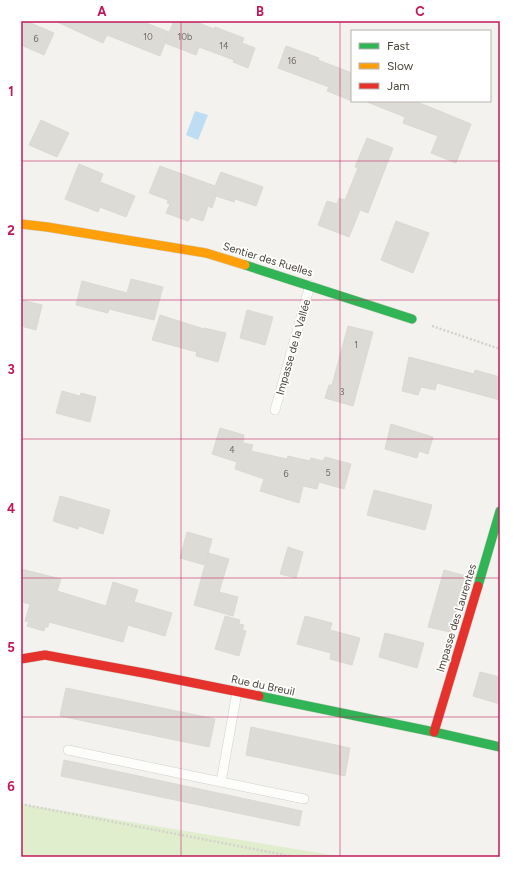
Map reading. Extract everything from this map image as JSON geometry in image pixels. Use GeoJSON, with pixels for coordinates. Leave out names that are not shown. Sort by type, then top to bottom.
{"type":"FeatureCollection","features":[{"type":"Feature","properties":{"kind":"street","name":"Sentier des Ruelles"},"geometry":{"type":"LineString","coordinates":[[21,224],[206,253],[310,285],[412,319]]}},
{"type":"Feature","properties":{"kind":"street","name":"Impasse des Laurentes"},"geometry":{"type":"LineString","coordinates":[[434,732],[500,511]]}},
{"type":"Feature","properties":{"kind":"street","name":"Rue du Breuil"},"geometry":{"type":"LineString","coordinates":[[21,659],[45,655],[149,674],[434,732],[500,747]]}},
{"type":"Feature","properties":{"kind":"lane","name":"Impasse de la Vallée"},"geometry":{"type":"LineString","coordinates":[[275,410],[310,285]]}},
{"type":"Feature","properties":{"kind":"lane"},"geometry":{"type":"LineString","coordinates":[[221,782],[237,692]]}},
{"type":"Feature","properties":{"kind":"lane"},"geometry":{"type":"LineString","coordinates":[[68,750],[304,799]]}},
{"type":"Feature","properties":{"kind":"path"},"geometry":{"type":"LineString","coordinates":[[412,319],[500,349]]}},
{"type":"Feature","properties":{"kind":"path"},"geometry":{"type":"LineString","coordinates":[[21,804],[295,857]]}},
{"type":"Feature","properties":{"kind":"green space"},"geometry":{"type":"Polygon","coordinates":[[[21,804],[344,857],[21,857],[21,804]]]}},
{"type":"Feature","properties":{"kind":"water"},"geometry":{"type":"Polygon","coordinates":[[[195,111],[208,115],[198,140],[186,135],[195,111]]]}},
{"type":"Feature","properties":{"kind":"building"},"geometry":{"type":"Polygon","coordinates":[[[21,21],[26,21],[54,33],[44,55],[21,45],[21,21]]]}},
{"type":"Feature","properties":{"kind":"building"},"geometry":{"type":"Polygon","coordinates":[[[55,21],[141,21],[169,32],[165,42],[174,21],[194,21],[244,38],[242,43],[255,48],[248,68],[233,62],[234,60],[199,47],[196,55],[165,43],[160,56],[107,35],[103,43],[55,21]]]}},
{"type":"Feature","properties":{"kind":"building"},"geometry":{"type":"Polygon","coordinates":[[[286,46],[319,58],[318,60],[351,73],[351,101],[327,91],[329,87],[278,68],[286,46]]]}},
{"type":"Feature","properties":{"kind":"building"},"geometry":{"type":"Polygon","coordinates":[[[367,102],[417,102],[471,124],[456,163],[431,153],[438,136],[403,123],[405,117],[367,102]]]}},
{"type":"Feature","properties":{"kind":"building"},"geometry":{"type":"Polygon","coordinates":[[[41,120],[69,133],[57,157],[29,145],[41,120]]]}},
{"type":"Feature","properties":{"kind":"building"},"geometry":{"type":"Polygon","coordinates":[[[367,138],[393,148],[368,213],[360,210],[349,237],[318,225],[327,201],[337,204],[339,198],[345,200],[358,168],[355,167],[367,138]]]}},
{"type":"Feature","properties":{"kind":"building"},"geometry":{"type":"Polygon","coordinates":[[[79,164],[103,174],[100,182],[135,196],[126,217],[100,207],[98,212],[65,199],[79,164]]]}},
{"type":"Feature","properties":{"kind":"building"},"geometry":{"type":"Polygon","coordinates":[[[160,166],[215,186],[221,172],[263,187],[256,206],[235,199],[234,202],[216,196],[212,208],[208,206],[203,221],[191,217],[188,221],[166,213],[170,204],[167,203],[168,200],[149,193],[160,166]]]}},
{"type":"Feature","properties":{"kind":"building"},"geometry":{"type":"Polygon","coordinates":[[[396,221],[429,233],[413,273],[381,260],[396,221]]]}},
{"type":"Feature","properties":{"kind":"building"},"geometry":{"type":"Polygon","coordinates":[[[131,279],[163,287],[154,320],[109,309],[108,313],[76,305],[82,281],[127,293],[131,279]]]}},
{"type":"Feature","properties":{"kind":"building"},"geometry":{"type":"Polygon","coordinates":[[[21,300],[42,305],[36,330],[21,326],[21,300]]]}},
{"type":"Feature","properties":{"kind":"building"},"geometry":{"type":"Polygon","coordinates":[[[247,310],[273,317],[265,345],[240,338],[247,310]]]}},
{"type":"Feature","properties":{"kind":"building"},"geometry":{"type":"Polygon","coordinates":[[[160,315],[204,329],[226,333],[218,362],[196,356],[197,352],[152,340],[160,315]]]}},
{"type":"Feature","properties":{"kind":"building"},"geometry":{"type":"Polygon","coordinates":[[[348,326],[373,332],[353,406],[325,398],[329,385],[332,385],[348,326]]]}},
{"type":"Feature","properties":{"kind":"building"},"geometry":{"type":"Polygon","coordinates":[[[409,357],[474,374],[475,370],[500,377],[500,400],[437,383],[435,390],[421,387],[418,395],[402,391],[409,357]]]}},
{"type":"Feature","properties":{"kind":"building"},"geometry":{"type":"Polygon","coordinates":[[[62,391],[80,396],[81,393],[96,397],[90,422],[56,413],[62,391]]]}},
{"type":"Feature","properties":{"kind":"building"},"geometry":{"type":"Polygon","coordinates":[[[391,424],[433,437],[428,454],[419,451],[417,458],[385,449],[391,424]]]}},
{"type":"Feature","properties":{"kind":"building"},"geometry":{"type":"Polygon","coordinates":[[[220,428],[244,435],[243,443],[253,445],[251,451],[287,459],[288,456],[310,461],[311,458],[323,461],[325,457],[351,464],[344,489],[319,482],[317,489],[303,486],[299,503],[260,491],[264,479],[235,469],[237,462],[212,454],[220,428]]]}},
{"type":"Feature","properties":{"kind":"building"},"geometry":{"type":"Polygon","coordinates":[[[374,490],[432,505],[425,530],[367,515],[374,490]]]}},
{"type":"Feature","properties":{"kind":"building"},"geometry":{"type":"Polygon","coordinates":[[[60,496],[110,510],[103,534],[79,526],[78,529],[53,521],[60,496]]]}},
{"type":"Feature","properties":{"kind":"building"},"geometry":{"type":"Polygon","coordinates":[[[187,532],[212,539],[208,553],[229,559],[219,592],[238,597],[233,616],[194,605],[205,565],[180,558],[187,532]]]}},
{"type":"Feature","properties":{"kind":"building"},"geometry":{"type":"Polygon","coordinates":[[[288,547],[303,552],[296,578],[280,574],[288,547]]]}},
{"type":"Feature","properties":{"kind":"building"},"geometry":{"type":"Polygon","coordinates":[[[21,569],[61,579],[57,591],[106,606],[113,582],[138,590],[134,602],[172,613],[165,636],[128,625],[123,642],[49,622],[48,627],[45,627],[44,631],[27,626],[29,622],[25,621],[30,604],[21,602],[21,569]]]}},
{"type":"Feature","properties":{"kind":"building"},"geometry":{"type":"Polygon","coordinates":[[[444,570],[466,576],[450,632],[428,627],[444,570]]]}},
{"type":"Feature","properties":{"kind":"building"},"geometry":{"type":"Polygon","coordinates":[[[225,616],[240,620],[239,624],[244,625],[242,630],[246,631],[239,656],[215,649],[225,616]]]}},
{"type":"Feature","properties":{"kind":"building"},"geometry":{"type":"Polygon","coordinates":[[[305,616],[332,623],[330,630],[360,638],[352,665],[330,659],[331,653],[297,644],[305,616]]]}},
{"type":"Feature","properties":{"kind":"building"},"geometry":{"type":"Polygon","coordinates":[[[385,633],[424,643],[417,668],[379,657],[385,633]]]}},
{"type":"Feature","properties":{"kind":"building"},"geometry":{"type":"Polygon","coordinates":[[[480,672],[500,677],[500,704],[473,696],[480,672]]]}},
{"type":"Feature","properties":{"kind":"building"},"geometry":{"type":"Polygon","coordinates":[[[66,688],[215,719],[209,747],[60,716],[66,688]]]}},
{"type":"Feature","properties":{"kind":"building"},"geometry":{"type":"Polygon","coordinates":[[[251,727],[350,748],[345,776],[246,755],[251,727]]]}},
{"type":"Feature","properties":{"kind":"building"},"geometry":{"type":"Polygon","coordinates":[[[64,760],[302,811],[299,826],[61,776],[64,760]]]}},
{"type":"Feature","properties":{"kind":"traffic: fast"},"geometry":{"type":"LineString","coordinates":[[245,265],[412,319]]}},
{"type":"Feature","properties":{"kind":"traffic: fast"},"geometry":{"type":"LineString","coordinates":[[478,586],[500,511]]}},
{"type":"Feature","properties":{"kind":"traffic: fast"},"geometry":{"type":"LineString","coordinates":[[259,696],[500,747]]}},
{"type":"Feature","properties":{"kind":"traffic: slow"},"geometry":{"type":"LineString","coordinates":[[21,224],[206,253],[245,265]]}},
{"type":"Feature","properties":{"kind":"traffic: jam"},"geometry":{"type":"LineString","coordinates":[[434,732],[478,586]]}},
{"type":"Feature","properties":{"kind":"traffic: jam"},"geometry":{"type":"LineString","coordinates":[[21,659],[45,655],[259,696]]}}]}
